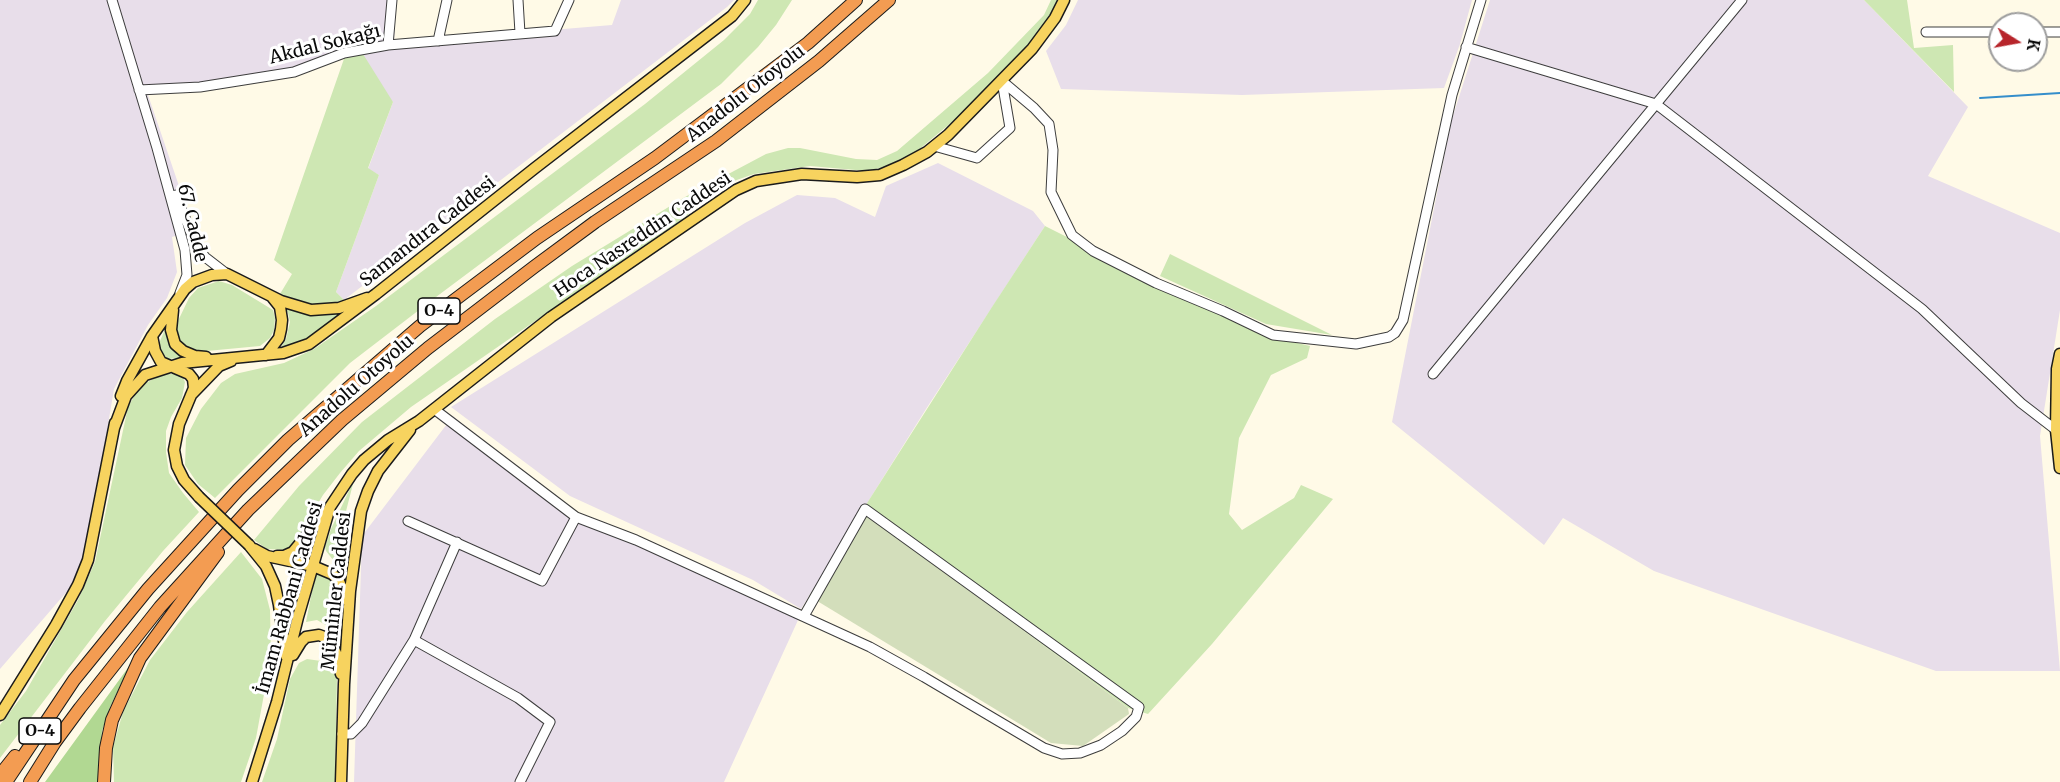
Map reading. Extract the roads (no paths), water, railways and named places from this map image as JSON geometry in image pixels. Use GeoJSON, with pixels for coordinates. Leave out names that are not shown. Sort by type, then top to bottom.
{"type":"FeatureCollection","features":[{"type":"Feature","properties":{"kind":"highway","name":"Anadolu Otoyolu"},"geometry":{"type":"LineString","coordinates":[[6,782],[74,680],[148,589],[238,490],[288,440],[420,326],[537,238],[655,158],[808,43],[856,0]]}},
{"type":"Feature","properties":{"kind":"highway","name":"Anadolu Otoyolu"},"geometry":{"type":"LineString","coordinates":[[30,782],[55,742],[132,640],[248,510],[342,420],[428,348],[596,222],[716,141],[819,61],[889,0]]}},
{"type":"Feature","properties":{"kind":"highway"},"geometry":{"type":"LineString","coordinates":[[104,782],[106,748],[112,720],[140,658],[248,510]]}},
{"type":"Feature","properties":{"kind":"highway"},"geometry":{"type":"LineString","coordinates":[[0,775],[74,680]]}},
{"type":"Feature","properties":{"kind":"main road","name":"Samandıra Caddesi"},"geometry":{"type":"LineString","coordinates":[[114,428],[126,396],[145,375],[182,363],[283,353],[309,344],[732,16],[745,0]]}},
{"type":"Feature","properties":{"kind":"main road","name":"Hoca Nasreddin Caddesi"},"geometry":{"type":"LineString","coordinates":[[419,421],[551,317],[736,190],[756,181],[802,174],[857,177],[880,175],[903,165],[934,146],[948,135],[1032,49],[1055,18],[1064,0]]}},
{"type":"Feature","properties":{"kind":"main road"},"geometry":{"type":"LineString","coordinates":[[2,711],[56,625],[78,585],[88,560],[114,428],[127,381],[152,336],[193,282],[212,275],[228,274],[272,297],[311,310],[339,308],[376,294]]}},
{"type":"Feature","properties":{"kind":"main road"},"geometry":{"type":"LineString","coordinates":[[266,355],[279,338],[282,320],[280,307],[272,297]]}},
{"type":"Feature","properties":{"kind":"main road"},"geometry":{"type":"LineString","coordinates":[[175,303],[171,320],[175,344],[183,351],[195,356],[214,360]]}},
{"type":"Feature","properties":{"kind":"main road"},"geometry":{"type":"LineString","coordinates":[[152,336],[159,359],[189,374],[193,380],[194,388],[179,424],[174,450],[177,466],[184,480],[249,545],[266,566],[275,586],[286,669]]}},
{"type":"Feature","properties":{"kind":"main road"},"geometry":{"type":"LineString","coordinates":[[2060,354],[2057,369],[2056,430],[2060,468]]}},
{"type":"Feature","properties":{"kind":"main road"},"geometry":{"type":"LineString","coordinates":[[191,396],[219,366],[239,357]]}},
{"type":"Feature","properties":{"kind":"main road","name":"İmam Rabbani Caddesi"},"geometry":{"type":"LineString","coordinates":[[252,782],[286,669],[330,507],[364,460],[388,440],[419,421]]}},
{"type":"Feature","properties":{"kind":"main road","name":"Müminler Caddesi"},"geometry":{"type":"LineString","coordinates":[[341,782],[344,684],[356,538],[361,511],[378,471],[419,421]]}},
{"type":"Feature","properties":{"kind":"main road"},"geometry":{"type":"LineString","coordinates":[[267,555],[284,556],[293,552],[330,507]]}},
{"type":"Feature","properties":{"kind":"main road"},"geometry":{"type":"LineString","coordinates":[[249,545],[267,555],[313,566],[332,574],[338,579],[350,606]]}},
{"type":"Feature","properties":{"kind":"main road"},"geometry":{"type":"LineString","coordinates":[[286,669],[300,642],[306,637],[319,634],[327,638],[336,653],[344,684]]}},
{"type":"Feature","properties":{"kind":"street","name":"67. Cadde"},"geometry":{"type":"LineString","coordinates":[[112,0],[157,148],[187,262],[187,275],[175,303]]}},
{"type":"Feature","properties":{"kind":"street"},"geometry":{"type":"LineString","coordinates":[[388,45],[392,0]]}},
{"type":"Feature","properties":{"kind":"street"},"geometry":{"type":"LineString","coordinates":[[438,41],[447,0]]}},
{"type":"Feature","properties":{"kind":"street"},"geometry":{"type":"LineString","coordinates":[[518,0],[520,33]]}},
{"type":"Feature","properties":{"kind":"street","name":"Akdal Sokağı"},"geometry":{"type":"LineString","coordinates":[[139,90],[200,87],[294,72],[344,53],[388,45],[555,31],[569,0]]}},
{"type":"Feature","properties":{"kind":"street"},"geometry":{"type":"LineString","coordinates":[[1002,81],[1034,108],[1048,124],[1053,150],[1051,192],[1072,236],[1093,251],[1156,283],[1273,335],[1356,344],[1389,338],[1403,320],[1447,115],[1481,0]]}},
{"type":"Feature","properties":{"kind":"street"},"geometry":{"type":"LineString","coordinates":[[1434,374],[1742,0]]}},
{"type":"Feature","properties":{"kind":"street"},"geometry":{"type":"LineString","coordinates":[[1926,32],[1988,32]]}},
{"type":"Feature","properties":{"kind":"street"},"geometry":{"type":"LineString","coordinates":[[1466,46],[1656,104],[1922,309],[2021,403],[2056,430]]}},
{"type":"Feature","properties":{"kind":"street"},"geometry":{"type":"LineString","coordinates":[[934,146],[977,158],[1010,128],[1002,81]]}},
{"type":"Feature","properties":{"kind":"street","name":"67. Cadde"},"geometry":{"type":"LineString","coordinates":[[157,148],[196,245],[205,257],[228,274]]}},
{"type":"Feature","properties":{"kind":"street"},"geometry":{"type":"LineString","coordinates":[[434,409],[576,517],[636,540],[804,616],[906,667],[1044,748],[1062,754],[1080,753],[1101,745],[1122,731],[1136,717],[1139,707],[866,509],[804,616]]}},
{"type":"Feature","properties":{"kind":"street"},"geometry":{"type":"LineString","coordinates":[[408,521],[542,582],[576,517]]}},
{"type":"Feature","properties":{"kind":"street"},"geometry":{"type":"LineString","coordinates":[[342,734],[351,734],[362,723],[414,640],[457,542]]}},
{"type":"Feature","properties":{"kind":"street"},"geometry":{"type":"LineString","coordinates":[[414,640],[518,698],[550,722],[520,782]]}},
{"type":"Feature","properties":{"kind":"waterway"},"geometry":{"type":"LineString","coordinates":[[1980,98],[2060,93]]}}]}
